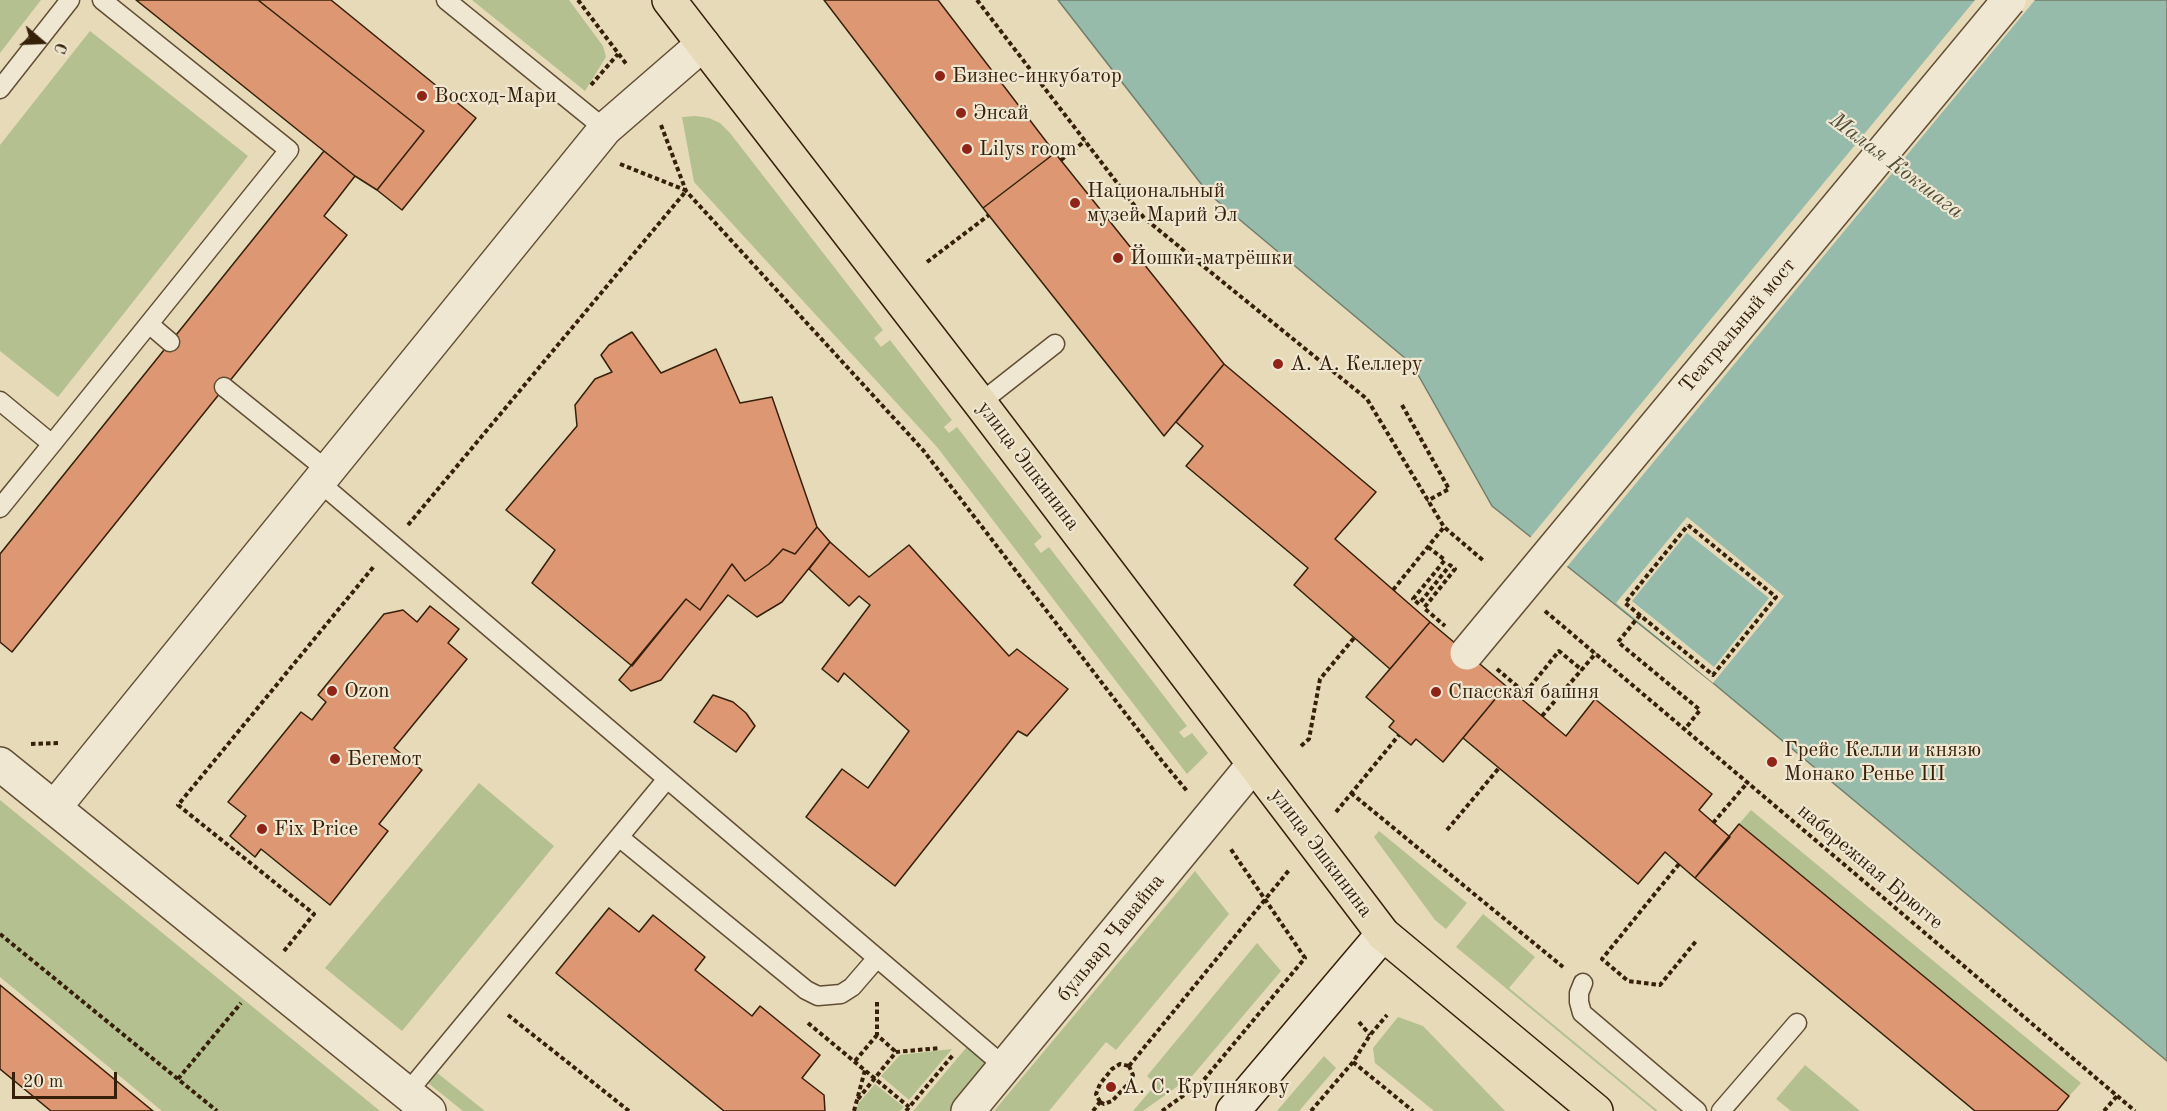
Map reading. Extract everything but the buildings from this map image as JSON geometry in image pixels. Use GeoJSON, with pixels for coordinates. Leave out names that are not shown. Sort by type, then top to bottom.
{"type":"FeatureCollection","features":[{"type":"Feature","properties":{"kind":"main road","name":"улица Эшкинина"},"geometry":{"type":"LineString","coordinates":[[674,2],[703,44],[980,403],[1383,934],[1596,1111]]}},
{"type":"Feature","properties":{"kind":"street","name":"Театральный мост"},"geometry":{"type":"LineString","coordinates":[[1467,653],[2008,0]]}},
{"type":"Feature","properties":{"kind":"street"},"geometry":{"type":"LineString","coordinates":[[54,808],[605,129],[703,44]]}},
{"type":"Feature","properties":{"kind":"street"},"geometry":{"type":"LineString","coordinates":[[0,764],[418,1102]]}},
{"type":"Feature","properties":{"kind":"street","name":"бульвар Чавайна"},"geometry":{"type":"LineString","coordinates":[[969,1111],[1253,765]]}},
{"type":"Feature","properties":{"kind":"street"},"geometry":{"type":"LineString","coordinates":[[1233,1111],[1383,934]]}},
{"type":"Feature","properties":{"kind":"lane"},"geometry":{"type":"LineString","coordinates":[[0,89],[70,0]]}},
{"type":"Feature","properties":{"kind":"lane"},"geometry":{"type":"LineString","coordinates":[[0,508],[289,150],[102,0]]}},
{"type":"Feature","properties":{"kind":"lane"},"geometry":{"type":"LineString","coordinates":[[446,0],[605,129]]}},
{"type":"Feature","properties":{"kind":"lane"},"geometry":{"type":"LineString","coordinates":[[148,324],[170,342]]}},
{"type":"Feature","properties":{"kind":"lane"},"geometry":{"type":"LineString","coordinates":[[980,403],[1055,344]]}},
{"type":"Feature","properties":{"kind":"lane"},"geometry":{"type":"LineString","coordinates":[[224,387],[667,779],[877,958],[964,1041],[1005,1067]]}},
{"type":"Feature","properties":{"kind":"lane"},"geometry":{"type":"LineString","coordinates":[[0,401],[52,444]]}},
{"type":"Feature","properties":{"kind":"lane"},"geometry":{"type":"LineString","coordinates":[[418,1102],[486,997],[667,779]]}},
{"type":"Feature","properties":{"kind":"lane"},"geometry":{"type":"LineString","coordinates":[[619,837],[806,990],[818,996],[841,994],[852,987],[877,958]]}},
{"type":"Feature","properties":{"kind":"lane"},"geometry":{"type":"LineString","coordinates":[[1583,983],[1579,993],[1582,1013],[1697,1111]]}},
{"type":"Feature","properties":{"kind":"lane"},"geometry":{"type":"LineString","coordinates":[[1721,1111],[1797,1023]]}},
{"type":"Feature","properties":{"kind":"path"},"geometry":{"type":"LineString","coordinates":[[578,0],[618,54]]}},
{"type":"Feature","properties":{"kind":"path"},"geometry":{"type":"LineString","coordinates":[[977,0],[1144,218],[1367,399],[1444,527],[1485,562]]}},
{"type":"Feature","properties":{"kind":"path"},"geometry":{"type":"LineString","coordinates":[[1061,160],[1085,141]]}},
{"type":"Feature","properties":{"kind":"path"},"geometry":{"type":"LineString","coordinates":[[618,164],[686,191],[923,450],[1162,761],[1210,818],[1305,958],[1202,1082],[1162,1111]]}},
{"type":"Feature","properties":{"kind":"path"},"geometry":{"type":"LineString","coordinates":[[927,262],[988,215]]}},
{"type":"Feature","properties":{"kind":"path"},"geometry":{"type":"LineString","coordinates":[[1402,405],[1449,489],[1427,501]]}},
{"type":"Feature","properties":{"kind":"path"},"geometry":{"type":"LineString","coordinates":[[1688,525],[1776,597],[1713,675],[1640,615],[1625,603],[1688,525]]}},
{"type":"Feature","properties":{"kind":"path"},"geometry":{"type":"LineString","coordinates":[[1393,590],[1444,527]]}},
{"type":"Feature","properties":{"kind":"path"},"geometry":{"type":"LineString","coordinates":[[1424,608],[1455,569],[1450,565],[1419,604],[1413,599],[1444,560],[1428,547]]}},
{"type":"Feature","properties":{"kind":"path"},"geometry":{"type":"LineString","coordinates":[[1640,615],[1618,642],[1700,710],[1685,729]]}},
{"type":"Feature","properties":{"kind":"path","name":"набережная Брюгге"},"geometry":{"type":"LineString","coordinates":[[1559,622],[2135,1111]]}},
{"type":"Feature","properties":{"kind":"path"},"geometry":{"type":"LineString","coordinates":[[1301,746],[1309,739],[1320,679],[1354,638]]}},
{"type":"Feature","properties":{"kind":"path"},"geometry":{"type":"LineString","coordinates":[[1525,693],[1559,651],[1581,670]]}},
{"type":"Feature","properties":{"kind":"path"},"geometry":{"type":"LineString","coordinates":[[1542,716],[1596,653]]}},
{"type":"Feature","properties":{"kind":"path"},"geometry":{"type":"LineString","coordinates":[[1335,812],[1399,735]]}},
{"type":"Feature","properties":{"kind":"path"},"geometry":{"type":"LineString","coordinates":[[1447,830],[1498,768]]}},
{"type":"Feature","properties":{"kind":"path"},"geometry":{"type":"LineString","coordinates":[[1713,823],[1748,782]]}},
{"type":"Feature","properties":{"kind":"path"},"geometry":{"type":"LineString","coordinates":[[1351,794],[1482,901]]}},
{"type":"Feature","properties":{"kind":"path"},"geometry":{"type":"LineString","coordinates":[[1129,1066],[1296,861]]}},
{"type":"Feature","properties":{"kind":"path"},"geometry":{"type":"LineString","coordinates":[[1679,864],[1602,959],[1628,981],[1660,985],[1697,940]]}},
{"type":"Feature","properties":{"kind":"path"},"geometry":{"type":"LineString","coordinates":[[0,934],[217,1111]]}},
{"type":"Feature","properties":{"kind":"path"},"geometry":{"type":"LineString","coordinates":[[855,1061],[877,1035],[877,958]]}},
{"type":"Feature","properties":{"kind":"path"},"geometry":{"type":"LineString","coordinates":[[486,997],[629,1111]]}},
{"type":"Feature","properties":{"kind":"path"},"geometry":{"type":"LineString","coordinates":[[1311,1111],[1353,1062],[1370,1035],[1387,1015]]}},
{"type":"Feature","properties":{"kind":"path"},"geometry":{"type":"LineString","coordinates":[[1359,1022],[1370,1035]]}},
{"type":"Feature","properties":{"kind":"path"},"geometry":{"type":"LineString","coordinates":[[877,1035],[896,1052]]}},
{"type":"Feature","properties":{"kind":"path"},"geometry":{"type":"LineString","coordinates":[[858,1099],[896,1052],[964,1041]]}},
{"type":"Feature","properties":{"kind":"path"},"geometry":{"type":"LineString","coordinates":[[906,1111],[964,1041]]}},
{"type":"Feature","properties":{"kind":"path"},"geometry":{"type":"LineString","coordinates":[[1353,1062],[1413,1111]]}},
{"type":"Feature","properties":{"kind":"path"},"geometry":{"type":"LineString","coordinates":[[1120,1064],[1129,1066],[1132,1075],[1129,1083],[1112,1101],[1104,1104],[1100,1102],[1096,1094],[1100,1084],[1112,1069],[1120,1064]]}},
{"type":"Feature","properties":{"kind":"path"},"geometry":{"type":"LineString","coordinates":[[854,1111],[865,1071]]}},
{"type":"Feature","properties":{"kind":"path"},"geometry":{"type":"LineString","coordinates":[[2104,1111],[2116,1096]]}},
{"type":"Feature","properties":{"kind":"path"},"geometry":{"type":"LineString","coordinates":[[1093,1111],[1100,1102]]}},
{"type":"Feature","properties":{"kind":"shaded area"},"geometry":{"type":"Polygon","coordinates":[[[0,0],[41,0],[0,53],[0,0]]]}},
{"type":"Feature","properties":{"kind":"shaded area"},"geometry":{"type":"Polygon","coordinates":[[[472,0],[569,0],[603,46],[606,57],[585,91],[472,0]]]}},
{"type":"Feature","properties":{"kind":"shaded area"},"geometry":{"type":"Polygon","coordinates":[[[90,31],[248,156],[58,397],[0,351],[0,145],[90,31]]]}},
{"type":"Feature","properties":{"kind":"shaded area"},"geometry":{"type":"Polygon","coordinates":[[[696,116],[720,123],[730,133],[883,330],[874,338],[881,347],[890,340],[952,420],[944,427],[949,433],[957,427],[1042,537],[1034,544],[1041,553],[1049,547],[1187,726],[1179,732],[1184,738],[1192,733],[1208,753],[1187,774],[937,447],[694,182],[682,117],[696,116]]]}},
{"type":"Feature","properties":{"kind":"shaded area"},"geometry":{"type":"Polygon","coordinates":[[[479,783],[554,846],[402,1031],[325,968],[479,783]]]}},
{"type":"Feature","properties":{"kind":"shaded area"},"geometry":{"type":"Polygon","coordinates":[[[0,800],[380,1111],[162,1111],[0,977],[0,800]]]}},
{"type":"Feature","properties":{"kind":"shaded area"},"geometry":{"type":"Polygon","coordinates":[[[1751,810],[2081,1083],[2069,1096],[1739,824],[1751,810]]]}},
{"type":"Feature","properties":{"kind":"shaded area"},"geometry":{"type":"Polygon","coordinates":[[[1379,831],[1467,903],[1446,929],[1435,920],[1374,837],[1379,831]]]}},
{"type":"Feature","properties":{"kind":"shaded area"},"geometry":{"type":"Polygon","coordinates":[[[1195,871],[1229,914],[1116,1050],[1106,1042],[1049,1111],[994,1111],[1195,871]]]}},
{"type":"Feature","properties":{"kind":"shaded area"},"geometry":{"type":"Polygon","coordinates":[[[1483,914],[1535,957],[1509,988],[1658,1111],[1655,1111],[1456,947],[1483,914]]]}},
{"type":"Feature","properties":{"kind":"shaded area"},"geometry":{"type":"Polygon","coordinates":[[[1257,943],[1281,971],[1193,1075],[1143,1111],[1133,1111],[1156,1084],[1147,1076],[1257,943]]]}},
{"type":"Feature","properties":{"kind":"shaded area"},"geometry":{"type":"Polygon","coordinates":[[[1398,1017],[1423,1026],[1505,1111],[1434,1111],[1375,1063],[1373,1048],[1398,1017]]]}},
{"type":"Feature","properties":{"kind":"shaded area"},"geometry":{"type":"Polygon","coordinates":[[[971,1042],[986,1059],[987,1064],[954,1111],[913,1111],[971,1042]]]}},
{"type":"Feature","properties":{"kind":"shaded area"},"geometry":{"type":"Polygon","coordinates":[[[952,1049],[909,1100],[881,1076],[900,1055],[952,1049]]]}},
{"type":"Feature","properties":{"kind":"shaded area"},"geometry":{"type":"Polygon","coordinates":[[[1324,1056],[1336,1068],[1299,1111],[1277,1111],[1324,1056]]]}},
{"type":"Feature","properties":{"kind":"shaded area"},"geometry":{"type":"Polygon","coordinates":[[[1805,1065],[1860,1111],[1791,1111],[1776,1099],[1805,1065]]]}},
{"type":"Feature","properties":{"kind":"shaded area"},"geometry":{"type":"Polygon","coordinates":[[[436,1072],[485,1111],[463,1111],[428,1083],[436,1072]]]}},
{"type":"Feature","properties":{"kind":"shaded area"},"geometry":{"type":"Polygon","coordinates":[[[875,1084],[904,1107],[900,1111],[856,1111],[858,1104],[875,1084]]]}},
{"type":"Feature","properties":{"kind":"water","name":"Малая Кокшага"},"geometry":{"type":"Polygon","coordinates":[[[1058,0],[2167,0],[2167,1061],[1713,683],[1492,506],[1412,364],[1209,194],[1058,0]]]}},
{"type":"Feature","properties":{"kind":"pier"},"geometry":{"type":"Polygon","coordinates":[[[1975,0],[2035,0],[1566,568],[1529,539],[1975,0]]]}},
{"type":"Feature","properties":{"kind":"pier"},"geometry":{"type":"Polygon","coordinates":[[[1687,517],[1784,596],[1713,683],[1616,603],[1687,517]],[[1687,533],[1632,601],[1714,667],[1769,598],[1687,533]]]}},
{"type":"Feature","properties":{"kind":"place","name":"Бизнес-инкубатор"},"geometry":{"type":"Point","coordinates":[940,76]}},
{"type":"Feature","properties":{"kind":"place","name":"Восход-Мари"},"geometry":{"type":"Point","coordinates":[422,96]}},
{"type":"Feature","properties":{"kind":"place","name":"Энсай"},"geometry":{"type":"Point","coordinates":[961,113]}},
{"type":"Feature","properties":{"kind":"place","name":"Lilys room"},"geometry":{"type":"Point","coordinates":[967,149]}},
{"type":"Feature","properties":{"kind":"place","name":"Национальный музей Марий Эл"},"geometry":{"type":"Point","coordinates":[1075,203]}},
{"type":"Feature","properties":{"kind":"place","name":"Йошки-матрёшки"},"geometry":{"type":"Point","coordinates":[1118,258]}},
{"type":"Feature","properties":{"kind":"place","name":"А. А. Келлеру"},"geometry":{"type":"Point","coordinates":[1278,364]}},
{"type":"Feature","properties":{"kind":"place","name":"Ozon"},"geometry":{"type":"Point","coordinates":[332,691]}},
{"type":"Feature","properties":{"kind":"place","name":"Спасская башня"},"geometry":{"type":"Point","coordinates":[1436,692]}},
{"type":"Feature","properties":{"kind":"place","name":"Бегемот"},"geometry":{"type":"Point","coordinates":[335,759]}},
{"type":"Feature","properties":{"kind":"place","name":"Грейс Келли и князю Монако Ренье III"},"geometry":{"type":"Point","coordinates":[1772,762]}},
{"type":"Feature","properties":{"kind":"place","name":"Fix Price"},"geometry":{"type":"Point","coordinates":[262,829]}},
{"type":"Feature","properties":{"kind":"place","name":"А. С. Крупнякову"},"geometry":{"type":"Point","coordinates":[1111,1087]}}]}
